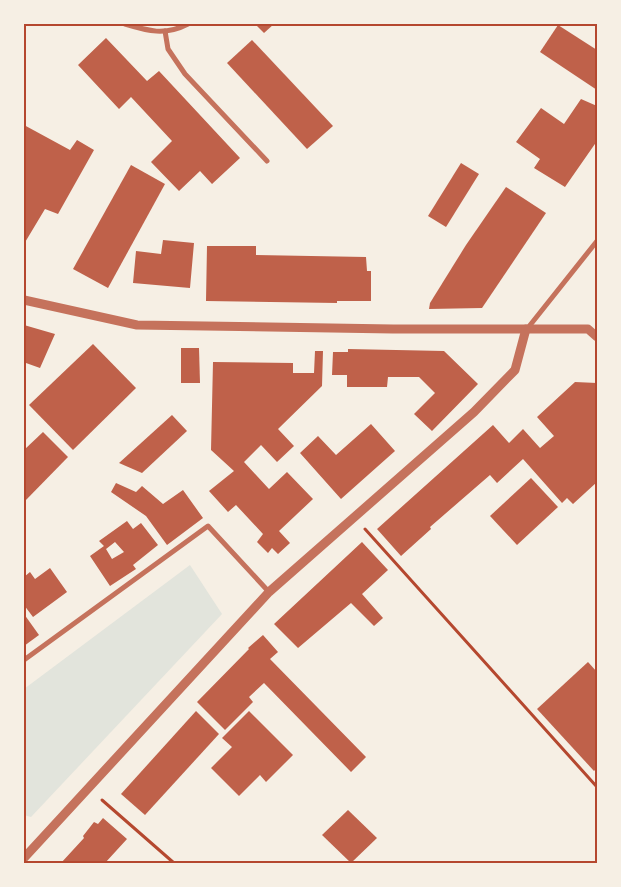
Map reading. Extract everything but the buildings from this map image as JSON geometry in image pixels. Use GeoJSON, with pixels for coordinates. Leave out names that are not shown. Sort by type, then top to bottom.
{"type":"FeatureCollection","features":[{"type":"Feature","properties":{"kind":"street"},"geometry":{"type":"LineString","coordinates":[[124,24],[148,31],[179,29],[188,24]]}},
{"type":"Feature","properties":{"kind":"street"},"geometry":{"type":"LineString","coordinates":[[165,31],[168,49],[181,70],[267,162]]}},
{"type":"Feature","properties":{"kind":"street"},"geometry":{"type":"LineString","coordinates":[[25,855],[269,592],[474,412],[515,370],[526,329],[597,241]]}},
{"type":"Feature","properties":{"kind":"street"},"geometry":{"type":"LineString","coordinates":[[24,300],[137,325],[393,330],[588,329],[597,336]]}},
{"type":"Feature","properties":{"kind":"street"},"geometry":{"type":"LineString","coordinates":[[24,660],[208,526],[269,592]]}},
{"type":"Feature","properties":{"kind":"path"},"geometry":{"type":"LineString","coordinates":[[354,517],[597,787]]}},
{"type":"Feature","properties":{"kind":"path"},"geometry":{"type":"LineString","coordinates":[[89,788],[174,863]]}},
{"type":"Feature","properties":{"kind":"shaded area"},"geometry":{"type":"Polygon","coordinates":[[[190,565],[222,614],[31,817],[24,815],[24,689],[190,565]]]}}]}
